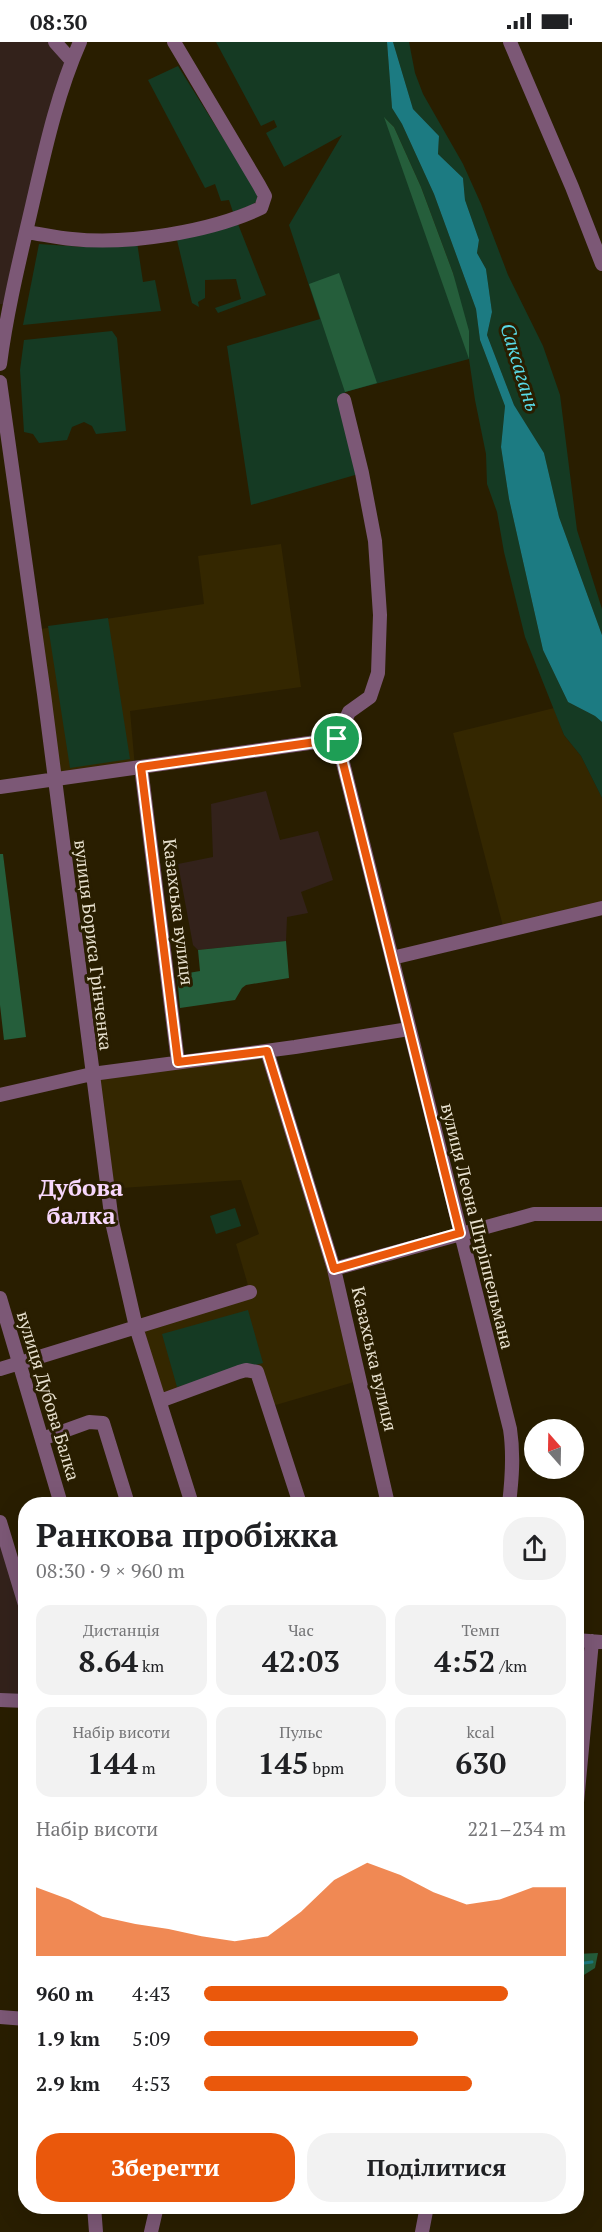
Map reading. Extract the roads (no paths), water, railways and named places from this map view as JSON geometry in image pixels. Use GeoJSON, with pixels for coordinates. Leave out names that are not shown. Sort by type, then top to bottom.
{"type":"FeatureCollection","features":[{"type":"Feature","properties":{"kind":"street"},"geometry":{"type":"LineString","coordinates":[[55,42],[72,61]]}},
{"type":"Feature","properties":{"kind":"street"},"geometry":{"type":"LineString","coordinates":[[0,364],[5,304],[26,232],[50,129],[80,42]]}},
{"type":"Feature","properties":{"kind":"street"},"geometry":{"type":"LineString","coordinates":[[26,232],[72,240],[123,239],[190,232],[241,217],[261,208],[265,196],[260,185],[174,42]]}},
{"type":"Feature","properties":{"kind":"street"},"geometry":{"type":"LineString","coordinates":[[510,42],[602,264]]}},
{"type":"Feature","properties":{"kind":"street","name":"вулиця Бориса Грінченка"},"geometry":{"type":"LineString","coordinates":[[0,382],[44,694],[53,780],[113,1229],[136,1328],[190,1497]]}},
{"type":"Feature","properties":{"kind":"street"},"geometry":{"type":"LineString","coordinates":[[0,787],[337,739],[349,712],[370,697],[376,681],[380,615],[375,541],[362,473],[344,400]]}},
{"type":"Feature","properties":{"kind":"street","name":"вулиця Леона Штріппельмана"},"geometry":{"type":"LineString","coordinates":[[337,739],[359,820],[513,1447],[509,1497]]}},
{"type":"Feature","properties":{"kind":"street","name":"Казахська вулиця"},"geometry":{"type":"LineString","coordinates":[[141,767],[178,1062]]}},
{"type":"Feature","properties":{"kind":"street"},"geometry":{"type":"LineString","coordinates":[[392,958],[602,908]]}},
{"type":"Feature","properties":{"kind":"street"},"geometry":{"type":"LineString","coordinates":[[0,1095],[92,1074],[267,1051],[409,1029]]}},
{"type":"Feature","properties":{"kind":"street","name":"Казахська вулиця"},"geometry":{"type":"LineString","coordinates":[[267,1051],[334,1269],[386,1497]]}},
{"type":"Feature","properties":{"kind":"street"},"geometry":{"type":"LineString","coordinates":[[334,1269],[534,1214],[602,1214]]}},
{"type":"Feature","properties":{"kind":"street"},"geometry":{"type":"LineString","coordinates":[[0,1370],[250,1292]]}},
{"type":"Feature","properties":{"kind":"street","name":"вулиця Дубова Балка"},"geometry":{"type":"LineString","coordinates":[[0,1298],[59,1497]]}},
{"type":"Feature","properties":{"kind":"street"},"geometry":{"type":"LineString","coordinates":[[160,1401],[239,1372],[246,1370],[257,1372],[298,1497]]}},
{"type":"Feature","properties":{"kind":"street"},"geometry":{"type":"LineString","coordinates":[[42,1439],[89,1422],[103,1423],[126,1497]]}},
{"type":"Feature","properties":{"kind":"street"},"geometry":{"type":"LineString","coordinates":[[0,1522],[18,1582]]}},
{"type":"Feature","properties":{"kind":"street"},"geometry":{"type":"LineString","coordinates":[[584,1748],[597,1642]]}},
{"type":"Feature","properties":{"kind":"street"},"geometry":{"type":"LineString","coordinates":[[0,1700],[18,1701]]}},
{"type":"Feature","properties":{"kind":"street"},"geometry":{"type":"LineString","coordinates":[[0,2017],[18,2018]]}},
{"type":"Feature","properties":{"kind":"street"},"geometry":{"type":"LineString","coordinates":[[95,2214],[96,2232]]}},
{"type":"Feature","properties":{"kind":"street"},"geometry":{"type":"LineString","coordinates":[[151,2232],[155,2214]]}},
{"type":"Feature","properties":{"kind":"street"},"geometry":{"type":"LineString","coordinates":[[422,2232],[425,2214]]}},
{"type":"Feature","properties":{"kind":"water"},"geometry":{"type":"Polygon","coordinates":[[[387,42],[393,42],[413,109],[439,136],[438,154],[463,178],[465,200],[479,240],[477,253],[486,269],[492,312],[487,335],[514,405],[544,453],[559,517],[602,635],[602,722],[568,702],[543,650],[509,499],[501,447],[505,406],[480,340],[476,309],[434,194],[402,124],[392,108],[387,42]]]}},
{"type":"Feature","properties":{"kind":"waterway"},"geometry":{"type":"LineString","coordinates":[[584,1963],[592,1962]]}},
{"type":"Feature","properties":{"kind":"district","name":"Дубова балка"},"geometry":{"type":"Point","coordinates":[81,1202]}},
{"type":"Feature","properties":{"kind":"water label","name":"Саксагань"},"geometry":{"type":"Point","coordinates":[520,367]}}]}
